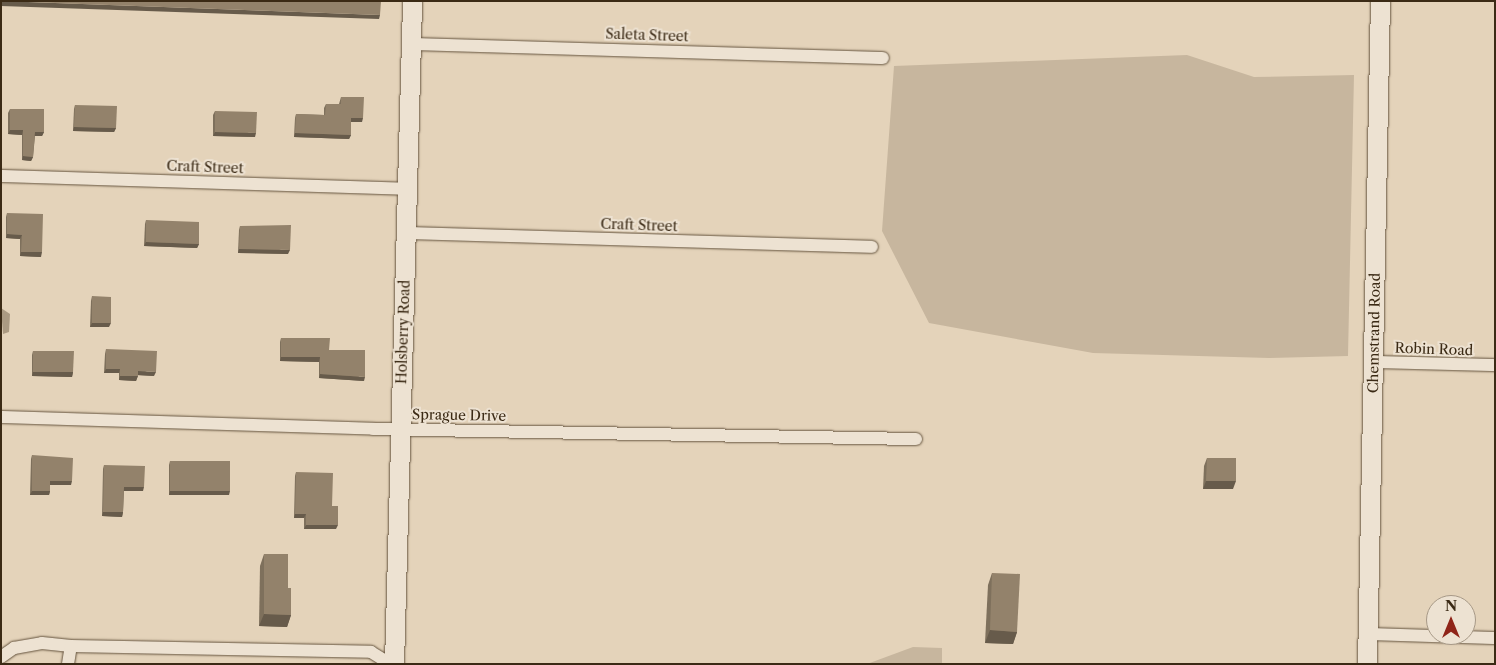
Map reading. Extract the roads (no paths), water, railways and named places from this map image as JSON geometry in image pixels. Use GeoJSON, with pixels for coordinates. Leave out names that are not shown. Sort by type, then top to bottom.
{"type":"FeatureCollection","features":[{"type":"Feature","properties":{"kind":"street","name":"Holsberry Road"},"geometry":{"type":"LineString","coordinates":[[394,664],[412,1]]}},
{"type":"Feature","properties":{"kind":"street","name":"Chemstrand Road"},"geometry":{"type":"LineString","coordinates":[[1367,664],[1380,1]]}},
{"type":"Feature","properties":{"kind":"street","name":"Saleta Street"},"geometry":{"type":"LineString","coordinates":[[411,44],[883,58]]}},
{"type":"Feature","properties":{"kind":"street","name":"Craft Street"},"geometry":{"type":"LineString","coordinates":[[1,176],[407,188]]}},
{"type":"Feature","properties":{"kind":"street","name":"Craft Street"},"geometry":{"type":"LineString","coordinates":[[406,233],[872,247]]}},
{"type":"Feature","properties":{"kind":"street","name":"Robin Road"},"geometry":{"type":"LineString","coordinates":[[1373,362],[1495,365]]}},
{"type":"Feature","properties":{"kind":"street","name":"Sprague Drive"},"geometry":{"type":"LineString","coordinates":[[1,417],[400,429],[916,438]]}},
{"type":"Feature","properties":{"kind":"street"},"geometry":{"type":"LineString","coordinates":[[1368,634],[1495,638]]}},
{"type":"Feature","properties":{"kind":"street"},"geometry":{"type":"LineString","coordinates":[[1,657],[14,648],[42,643],[71,646],[372,652],[390,664]]}},
{"type":"Feature","properties":{"kind":"street"},"geometry":{"type":"LineString","coordinates":[[68,664],[71,646]]}}]}
